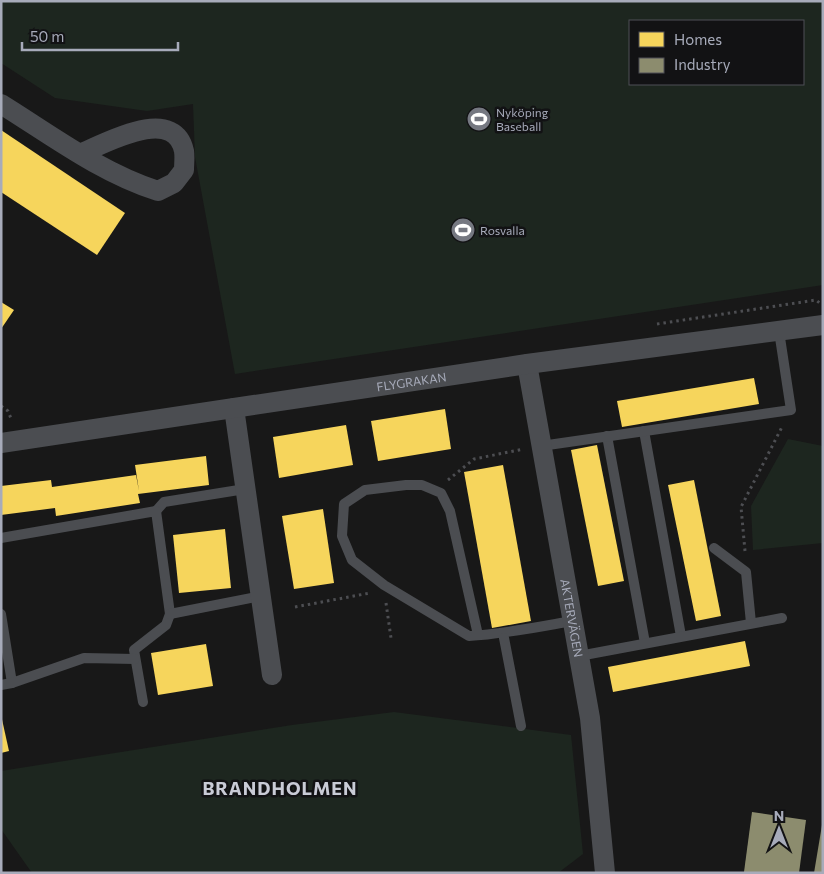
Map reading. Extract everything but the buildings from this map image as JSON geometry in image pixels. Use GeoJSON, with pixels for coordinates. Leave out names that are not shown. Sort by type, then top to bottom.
{"type":"FeatureCollection","features":[{"type":"Feature","properties":{"kind":"street"},"geometry":{"type":"LineString","coordinates":[[1,104],[80,154],[137,184],[158,191],[174,183],[184,170],[184,150],[175,136],[153,127],[140,129],[80,154]]}},
{"type":"Feature","properties":{"kind":"street","name":"FLYGRAKAN"},"geometry":{"type":"LineString","coordinates":[[1,443],[527,364],[823,325]]}},
{"type":"Feature","properties":{"kind":"street","name":"AKTERVÄGEN"},"geometry":{"type":"LineString","coordinates":[[527,364],[590,718],[605,873]]}},
{"type":"Feature","properties":{"kind":"street"},"geometry":{"type":"LineString","coordinates":[[234,408],[272,675]]}},
{"type":"Feature","properties":{"kind":"lane"},"geometry":{"type":"LineString","coordinates":[[541,446],[790,410],[779,331]]}},
{"type":"Feature","properties":{"kind":"lane"},"geometry":{"type":"LineString","coordinates":[[644,431],[681,636]]}},
{"type":"Feature","properties":{"kind":"lane"},"geometry":{"type":"LineString","coordinates":[[607,436],[645,643]]}},
{"type":"Feature","properties":{"kind":"lane"},"geometry":{"type":"LineString","coordinates":[[478,635],[466,591],[450,511],[441,492],[422,485],[406,484],[365,490],[344,504],[342,536],[352,560],[384,588],[469,636],[500,634],[572,621]]}},
{"type":"Feature","properties":{"kind":"lane"},"geometry":{"type":"LineString","coordinates":[[1,538],[156,511],[164,502],[245,489]]}},
{"type":"Feature","properties":{"kind":"lane"},"geometry":{"type":"LineString","coordinates":[[143,702],[134,650],[166,625],[170,614],[156,511]]}},
{"type":"Feature","properties":{"kind":"lane"},"geometry":{"type":"LineString","coordinates":[[714,548],[746,572],[752,623]]}},
{"type":"Feature","properties":{"kind":"lane"},"geometry":{"type":"LineString","coordinates":[[170,614],[260,596]]}},
{"type":"Feature","properties":{"kind":"lane"},"geometry":{"type":"LineString","coordinates":[[1,614],[12,683]]}},
{"type":"Feature","properties":{"kind":"lane"},"geometry":{"type":"LineString","coordinates":[[579,656],[782,618]]}},
{"type":"Feature","properties":{"kind":"lane"},"geometry":{"type":"LineString","coordinates":[[504,638],[521,726]]}},
{"type":"Feature","properties":{"kind":"lane"},"geometry":{"type":"LineString","coordinates":[[1,685],[12,683],[84,658],[135,659]]}},
{"type":"Feature","properties":{"kind":"path"},"geometry":{"type":"LineString","coordinates":[[745,552],[741,507],[776,443]]}},
{"type":"Feature","properties":{"kind":"path"},"geometry":{"type":"LineString","coordinates":[[441,492],[446,482],[474,460],[541,446]]}},
{"type":"Feature","properties":{"kind":"path"},"geometry":{"type":"LineString","coordinates":[[295,608],[384,588],[391,638]]}},
{"type":"Feature","properties":{"kind":"shaded area","name":"Rosvalla"},"geometry":{"type":"Polygon","coordinates":[[[1,1],[823,1],[823,285],[235,374],[195,157],[193,104],[147,111],[55,98],[1,63],[1,1]]]}},
{"type":"Feature","properties":{"kind":"shaded area"},"geometry":{"type":"Polygon","coordinates":[[[788,439],[823,446],[823,543],[753,550],[751,506],[788,439]]]}},
{"type":"Feature","properties":{"kind":"shaded area"},"geometry":{"type":"Polygon","coordinates":[[[394,712],[571,735],[583,854],[558,873],[32,873],[1,829],[1,771],[292,725],[394,712]]]}},
{"type":"Feature","properties":{"kind":"place","name":"Nyköping Baseball"},"geometry":{"type":"Point","coordinates":[479,119]}},
{"type":"Feature","properties":{"kind":"place","name":"Rosvalla"},"geometry":{"type":"Point","coordinates":[463,230]}},
{"type":"Feature","properties":{"kind":"district","name":"BRANDHOLMEN"},"geometry":{"type":"Point","coordinates":[280,788]}}]}
